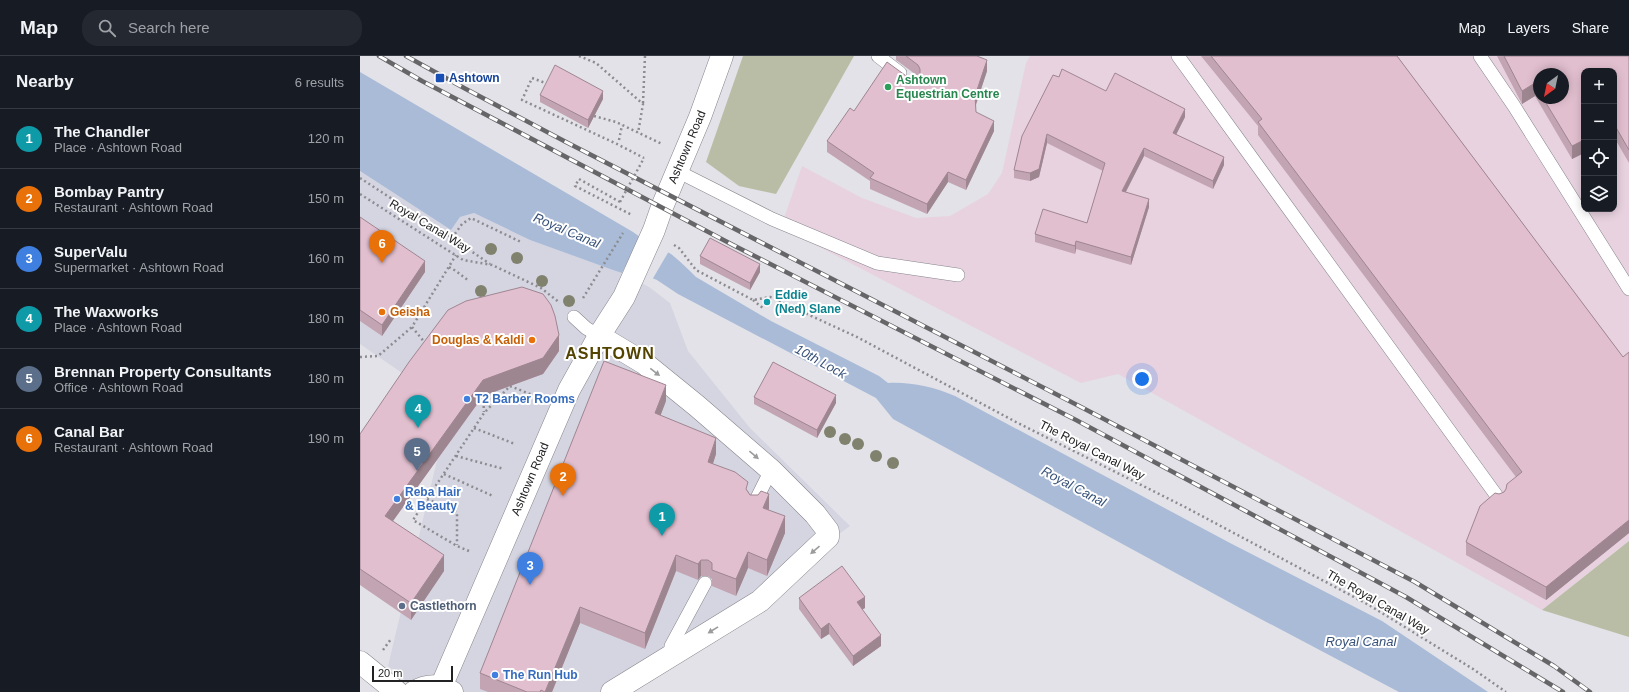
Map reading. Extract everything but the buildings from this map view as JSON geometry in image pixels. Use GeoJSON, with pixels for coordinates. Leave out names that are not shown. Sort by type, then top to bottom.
{"type":"FeatureCollection","features":[{"type":"Feature","properties":{"kind":"street","name":"Ashtown Road"},"geometry":{"type":"LineString","coordinates":[[446,689],[454,657],[569,390],[599,336],[624,297],[651,237],[700,117],[722,56]]}},
{"type":"Feature","properties":{"kind":"street"},"geometry":{"type":"LineString","coordinates":[[599,336],[644,363],[697,406],[771,470],[815,514],[828,530],[828,537],[760,601],[612,692]]}},
{"type":"Feature","properties":{"kind":"street"},"geometry":{"type":"LineString","coordinates":[[360,662],[397,692]]}},
{"type":"Feature","properties":{"kind":"street"},"geometry":{"type":"LineString","coordinates":[[414,692],[426,687],[446,689]]}},
{"type":"Feature","properties":{"kind":"lane"},"geometry":{"type":"LineString","coordinates":[[878,56],[913,82]]}},
{"type":"Feature","properties":{"kind":"lane"},"geometry":{"type":"LineString","coordinates":[[1178,56],[1499,499]]}},
{"type":"Feature","properties":{"kind":"lane"},"geometry":{"type":"LineString","coordinates":[[1480,56],[1514,106],[1629,289]]}},
{"type":"Feature","properties":{"kind":"lane"},"geometry":{"type":"LineString","coordinates":[[681,161],[772,219],[877,263],[958,275]]}},
{"type":"Feature","properties":{"kind":"lane"},"geometry":{"type":"LineString","coordinates":[[574,317],[586,328],[599,336]]}},
{"type":"Feature","properties":{"kind":"lane"},"geometry":{"type":"LineString","coordinates":[[754,504],[771,470]]}},
{"type":"Feature","properties":{"kind":"lane"},"geometry":{"type":"LineString","coordinates":[[673,655],[671,646],[705,583]]}},
{"type":"Feature","properties":{"kind":"path"},"geometry":{"type":"LineString","coordinates":[[579,56],[596,63],[643,104]]}},
{"type":"Feature","properties":{"kind":"path"},"geometry":{"type":"LineString","coordinates":[[638,133],[643,104],[645,56]]}},
{"type":"Feature","properties":{"kind":"path"},"geometry":{"type":"LineString","coordinates":[[549,85],[532,78],[522,100],[644,158],[620,202],[579,179],[575,186],[636,217]]}},
{"type":"Feature","properties":{"kind":"path"},"geometry":{"type":"LineString","coordinates":[[594,116],[622,125],[662,144],[681,161]]}},
{"type":"Feature","properties":{"kind":"path"},"geometry":{"type":"LineString","coordinates":[[619,140],[622,125]]}},
{"type":"Feature","properties":{"kind":"path"},"geometry":{"type":"LineString","coordinates":[[360,178],[492,265]]}},
{"type":"Feature","properties":{"kind":"path","name":"Royal Canal Way"},"geometry":{"type":"LineString","coordinates":[[360,194],[463,260],[492,265],[541,288],[570,311],[574,317]]}},
{"type":"Feature","properties":{"kind":"path"},"geometry":{"type":"LineString","coordinates":[[452,238],[462,224],[471,218],[522,242]]}},
{"type":"Feature","properties":{"kind":"path"},"geometry":{"type":"LineString","coordinates":[[591,286],[626,227]]}},
{"type":"Feature","properties":{"kind":"path"},"geometry":{"type":"LineString","coordinates":[[673,244],[679,248],[696,270],[752,300],[764,309]]}},
{"type":"Feature","properties":{"kind":"path"},"geometry":{"type":"LineString","coordinates":[[360,357],[378,356],[412,327],[456,255]]}},
{"type":"Feature","properties":{"kind":"path"},"geometry":{"type":"LineString","coordinates":[[449,268],[456,271],[469,281]]}},
{"type":"Feature","properties":{"kind":"path","name":"The Royal Canal Way"},"geometry":{"type":"LineString","coordinates":[[752,300],[770,297],[857,337],[1016,422],[1185,507],[1369,605],[1473,669],[1506,692]]}},
{"type":"Feature","properties":{"kind":"path"},"geometry":{"type":"LineString","coordinates":[[412,327],[430,349]]}},
{"type":"Feature","properties":{"kind":"path"},"geometry":{"type":"LineString","coordinates":[[469,551],[457,546],[413,520],[484,412],[510,386],[535,396]]}},
{"type":"Feature","properties":{"kind":"path"},"geometry":{"type":"LineString","coordinates":[[483,396],[484,412]]}},
{"type":"Feature","properties":{"kind":"path"},"geometry":{"type":"LineString","coordinates":[[474,428],[515,444]]}},
{"type":"Feature","properties":{"kind":"path"},"geometry":{"type":"LineString","coordinates":[[456,456],[504,469]]}},
{"type":"Feature","properties":{"kind":"path"},"geometry":{"type":"LineString","coordinates":[[444,474],[492,496]]}},
{"type":"Feature","properties":{"kind":"path"},"geometry":{"type":"LineString","coordinates":[[427,499],[457,512],[457,546]]}},
{"type":"Feature","properties":{"kind":"shaded area"},"geometry":{"type":"Polygon","coordinates":[[[1030,56],[1629,56],[1629,541],[1542,610],[1118,374],[1081,383],[781,227],[802,166],[862,198],[916,218],[950,216],[988,194],[1002,173],[1026,63],[1030,56]]]}},
{"type":"Feature","properties":{"kind":"shaded area"},"geometry":{"type":"Polygon","coordinates":[[[360,171],[451,230],[460,217],[474,213],[530,240],[622,273],[649,287],[670,303],[688,351],[750,428],[850,526],[621,692],[419,692],[388,666],[450,406],[360,344],[360,171]]]}},
{"type":"Feature","properties":{"kind":"green space"},"geometry":{"type":"Polygon","coordinates":[[[743,56],[854,56],[776,194],[739,186],[706,162],[743,56]]]}},
{"type":"Feature","properties":{"kind":"green space"},"geometry":{"type":"Polygon","coordinates":[[[1629,541],[1629,637],[1542,610],[1629,541]]]}},
{"type":"Feature","properties":{"kind":"water"},"geometry":{"type":"Polygon","coordinates":[[[360,72],[671,254],[696,277],[771,321],[879,376],[888,383],[906,383],[922,386],[955,396],[1230,543],[1382,621],[1488,692],[1399,692],[1240,608],[893,419],[876,398],[678,294],[657,280],[625,267],[622,273],[530,240],[474,213],[460,217],[451,230],[360,171],[360,72]]]}},
{"type":"Feature","properties":{"kind":"pier"},"geometry":{"type":"Polygon","coordinates":[[[641,235],[669,251],[652,280],[626,269],[623,274],[622,273],[641,235]]]}},
{"type":"Feature","properties":{"kind":"railway"},"geometry":{"type":"LineString","coordinates":[[379,56],[422,81],[733,245],[1076,420],[1406,597],[1563,692]]}},
{"type":"Feature","properties":{"kind":"railway"},"geometry":{"type":"LineString","coordinates":[[406,56],[566,142],[1081,407],[1415,582],[1554,666],[1590,692]]}},
{"type":"Feature","properties":{"kind":"place","name":"Ashtown"},"geometry":{"type":"Point","coordinates":[440,78]}},
{"type":"Feature","properties":{"kind":"place","name":"Ashtown Equestrian Centre"},"geometry":{"type":"Point","coordinates":[888,87]}},
{"type":"Feature","properties":{"kind":"place","name":"Canal Bar"},"geometry":{"type":"Point","coordinates":[382,263]}},
{"type":"Feature","properties":{"kind":"place","name":"Eddie (Ned) Slane"},"geometry":{"type":"Point","coordinates":[767,302]}},
{"type":"Feature","properties":{"kind":"place","name":"Geisha"},"geometry":{"type":"Point","coordinates":[382,312]}},
{"type":"Feature","properties":{"kind":"place","name":"Douglas & Kaldi"},"geometry":{"type":"Point","coordinates":[532,340]}},
{"type":"Feature","properties":{"kind":"place","name":"T2 Barber Rooms"},"geometry":{"type":"Point","coordinates":[467,399]}},
{"type":"Feature","properties":{"kind":"place","name":"The Waxworks"},"geometry":{"type":"Point","coordinates":[418,428]}},
{"type":"Feature","properties":{"kind":"place","name":"Brennan Property Consultants"},"geometry":{"type":"Point","coordinates":[417,471]}},
{"type":"Feature","properties":{"kind":"place","name":"Bombay Pantry"},"geometry":{"type":"Point","coordinates":[563,496]}},
{"type":"Feature","properties":{"kind":"place","name":"Reba Hair & Beauty"},"geometry":{"type":"Point","coordinates":[397,499]}},
{"type":"Feature","properties":{"kind":"place","name":"The Chandler"},"geometry":{"type":"Point","coordinates":[662,536]}},
{"type":"Feature","properties":{"kind":"place","name":"SuperValu"},"geometry":{"type":"Point","coordinates":[530,585]}},
{"type":"Feature","properties":{"kind":"place","name":"Castlethorn"},"geometry":{"type":"Point","coordinates":[402,606]}},
{"type":"Feature","properties":{"kind":"place","name":"The Run Hub"},"geometry":{"type":"Point","coordinates":[495,675]}},
{"type":"Feature","properties":{"kind":"district","name":"ASHTOWN"},"geometry":{"type":"Point","coordinates":[610,353]}},
{"type":"Feature","properties":{"kind":"water label","name":"Royal Canal"},"geometry":{"type":"Point","coordinates":[567,230]}},
{"type":"Feature","properties":{"kind":"water label","name":"10th Lock"},"geometry":{"type":"Point","coordinates":[821,361]}},
{"type":"Feature","properties":{"kind":"water label","name":"Royal Canal"},"geometry":{"type":"Point","coordinates":[1074,486]}},
{"type":"Feature","properties":{"kind":"water label","name":"Royal Canal"},"geometry":{"type":"Point","coordinates":[1361,641]}}]}
